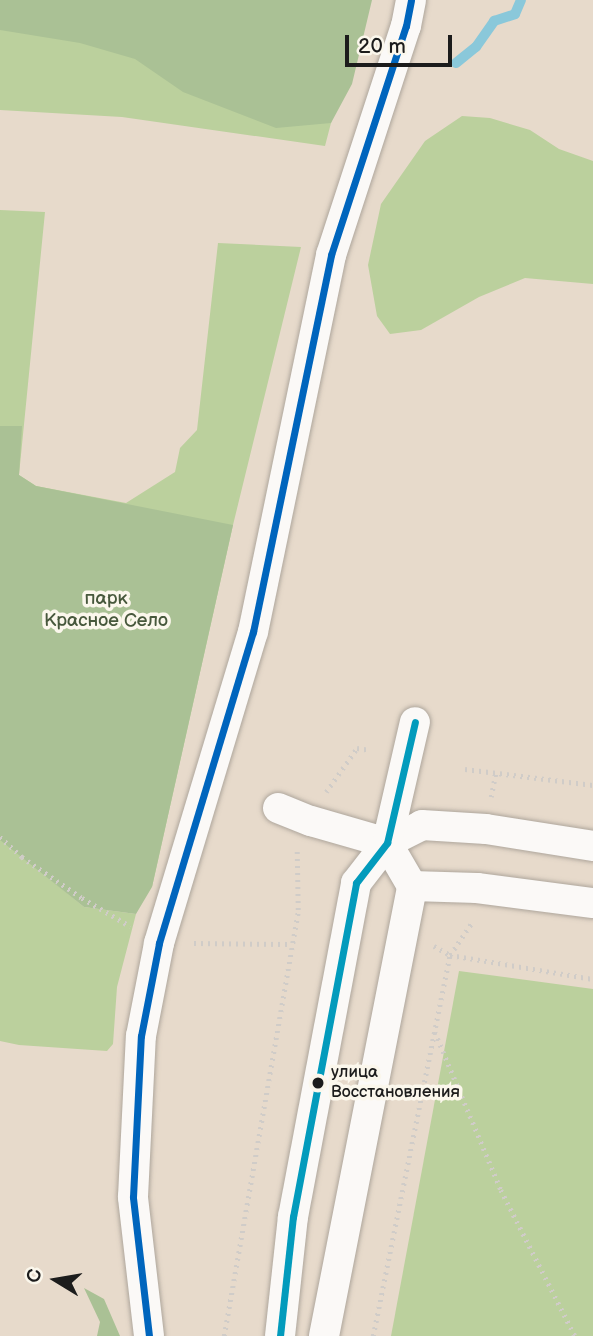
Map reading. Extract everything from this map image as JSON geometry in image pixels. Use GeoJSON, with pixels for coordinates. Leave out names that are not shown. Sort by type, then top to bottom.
{"type":"FeatureCollection","features":[{"type":"Feature","properties":{"kind":"street"},"geometry":{"type":"LineString","coordinates":[[149,1336],[133,1197],[141,1036],[159,943],[253,632],[331,255],[406,26],[411,0]]}},
{"type":"Feature","properties":{"kind":"street"},"geometry":{"type":"LineString","coordinates":[[280,1336],[293,1217],[356,883],[387,843],[415,722]]}},
{"type":"Feature","properties":{"kind":"street"},"geometry":{"type":"LineString","coordinates":[[278,808],[310,821],[387,843],[422,825],[486,830],[593,846]]}},
{"type":"Feature","properties":{"kind":"street"},"geometry":{"type":"LineString","coordinates":[[324,1336],[412,886],[387,843]]}},
{"type":"Feature","properties":{"kind":"street"},"geometry":{"type":"LineString","coordinates":[[412,886],[477,888],[593,903]]}},
{"type":"Feature","properties":{"kind":"path"},"geometry":{"type":"LineString","coordinates":[[225,1336],[298,910],[297,849],[327,788],[357,748],[370,750]]}},
{"type":"Feature","properties":{"kind":"path"},"geometry":{"type":"LineString","coordinates":[[465,769],[593,785]]}},
{"type":"Feature","properties":{"kind":"path"},"geometry":{"type":"LineString","coordinates":[[490,805],[496,771]]}},
{"type":"Feature","properties":{"kind":"path"},"geometry":{"type":"LineString","coordinates":[[0,838],[22,857],[82,898],[159,943],[291,944]]}},
{"type":"Feature","properties":{"kind":"path"},"geometry":{"type":"LineString","coordinates":[[373,1336],[450,955],[472,922]]}},
{"type":"Feature","properties":{"kind":"path"},"geometry":{"type":"LineString","coordinates":[[425,940],[450,955],[593,979]]}},
{"type":"Feature","properties":{"kind":"path"},"geometry":{"type":"LineString","coordinates":[[434,1031],[501,1190],[575,1336]]}},
{"type":"Feature","properties":{"kind":"green space"},"geometry":{"type":"Polygon","coordinates":[[[0,0],[363,0],[325,146],[122,117],[0,110],[0,0]]]}},
{"type":"Feature","properties":{"kind":"green space"},"geometry":{"type":"Polygon","coordinates":[[[0,0],[372,0],[352,84],[331,123],[276,128],[183,92],[135,59],[80,43],[0,30],[0,0]]]}},
{"type":"Feature","properties":{"kind":"green space"},"geometry":{"type":"Polygon","coordinates":[[[462,116],[490,118],[530,130],[559,149],[593,161],[593,284],[525,278],[479,297],[421,330],[390,334],[377,316],[368,265],[381,204],[425,141],[462,116]]]}},
{"type":"Feature","properties":{"kind":"green space","name":"парк Красное Село"},"geometry":{"type":"Polygon","coordinates":[[[0,210],[45,212],[19,475],[36,486],[126,503],[175,472],[180,448],[197,430],[218,243],[301,247],[233,525],[152,887],[35,867],[84,907],[136,914],[117,987],[113,1044],[107,1051],[19,1045],[0,1041],[0,210]]]}},
{"type":"Feature","properties":{"kind":"green space","name":"парк Красное Село"},"geometry":{"type":"Polygon","coordinates":[[[0,426],[22,426],[19,475],[36,486],[233,525],[152,887],[136,914],[84,907],[0,840],[0,426]]]}},
{"type":"Feature","properties":{"kind":"green space"},"geometry":{"type":"Polygon","coordinates":[[[459,971],[593,989],[593,1336],[391,1336],[459,971]]]}},
{"type":"Feature","properties":{"kind":"green space"},"geometry":{"type":"Polygon","coordinates":[[[84,1288],[104,1299],[120,1336],[97,1336],[100,1322],[84,1288]]]}},
{"type":"Feature","properties":{"kind":"waterway"},"geometry":{"type":"LineString","coordinates":[[456,63],[476,47],[494,21],[515,14],[521,0]]}},
{"type":"Feature","properties":{"kind":"transit line"},"geometry":{"type":"LineString","coordinates":[[149,1336],[133,1197],[141,1036],[159,943],[253,632],[331,255],[406,26],[411,0]]}},
{"type":"Feature","properties":{"kind":"transit line"},"geometry":{"type":"LineString","coordinates":[[280,1336],[293,1217],[356,883],[387,843],[415,722]]}},
{"type":"Feature","properties":{"kind":"place","name":"улица Восстановления"},"geometry":{"type":"Point","coordinates":[318,1083]}}]}
